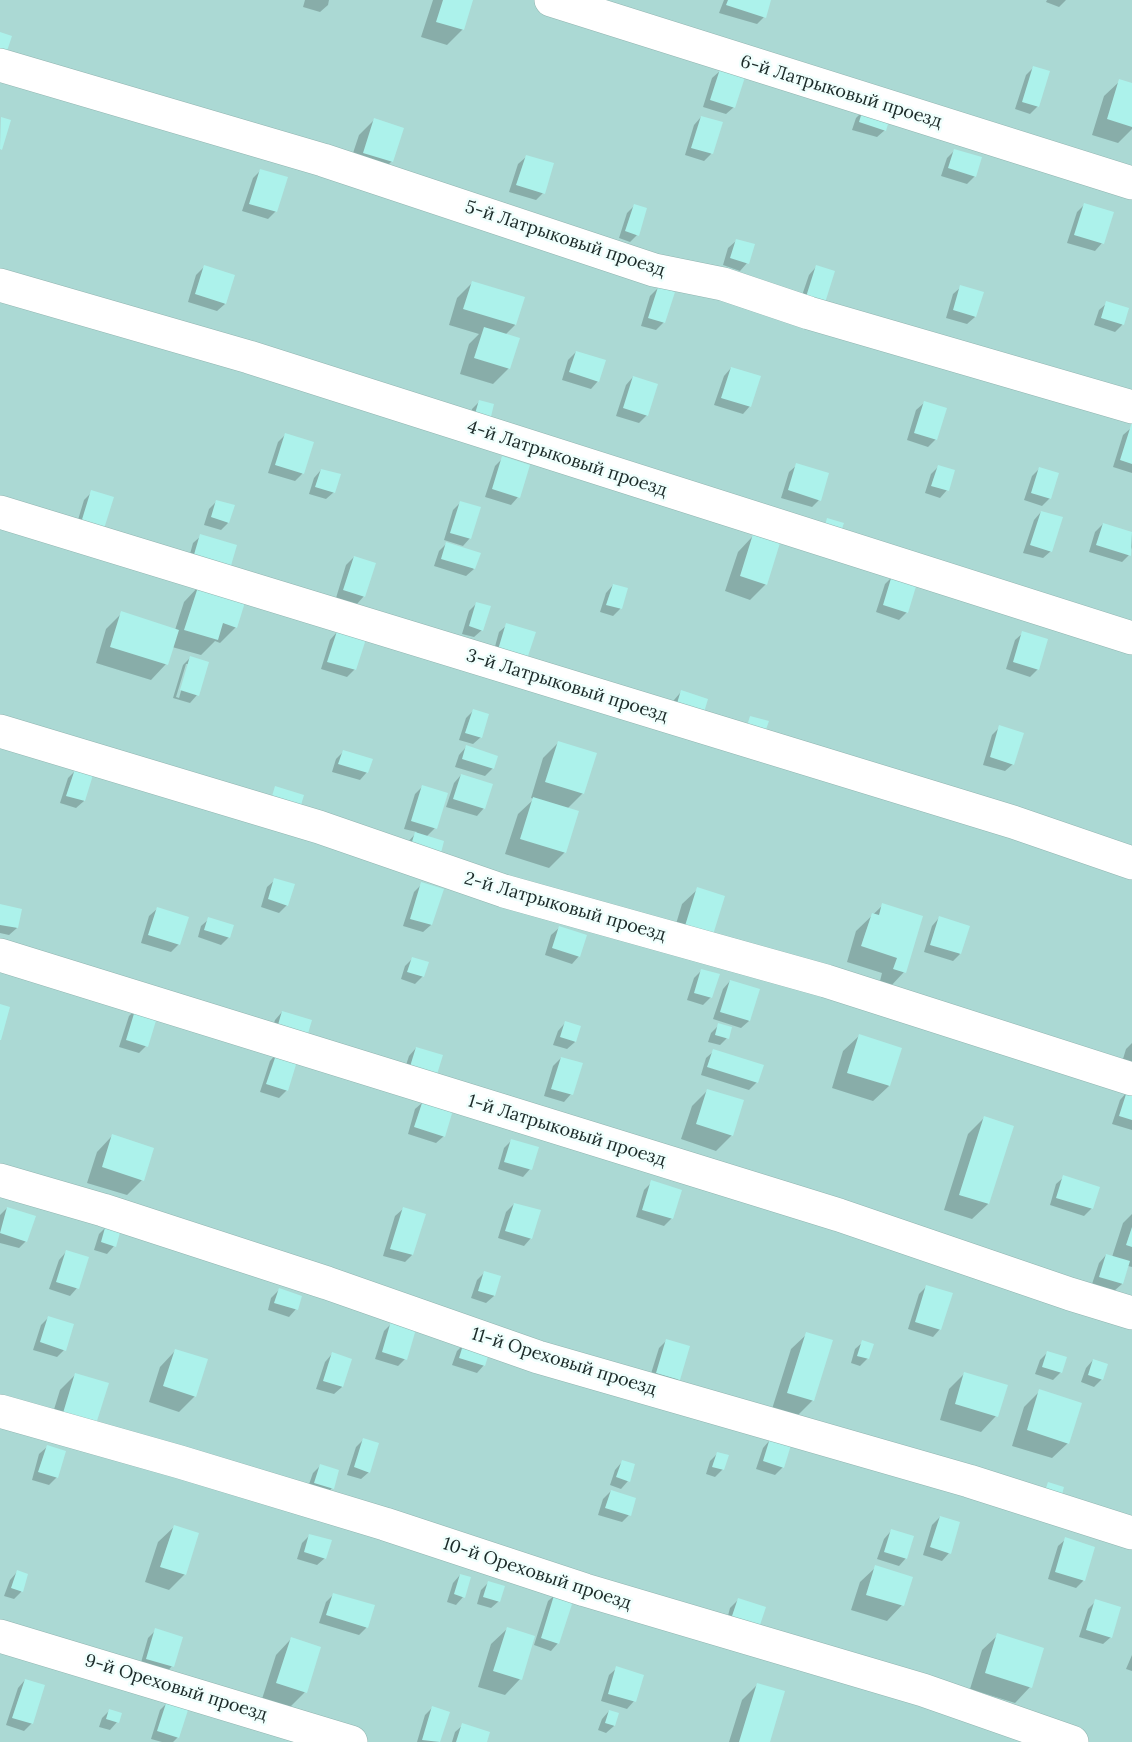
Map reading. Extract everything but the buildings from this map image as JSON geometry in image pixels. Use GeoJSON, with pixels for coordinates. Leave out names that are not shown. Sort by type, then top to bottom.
{"type":"FeatureCollection","features":[{"type":"Feature","properties":{"kind":"lane","name":"6-й Латрыковый проезд"},"geometry":{"type":"LineString","coordinates":[[551,0],[1132,183]]}},
{"type":"Feature","properties":{"kind":"lane"},"geometry":{"type":"LineString","coordinates":[[620,0],[805,60],[1132,160]]}},
{"type":"Feature","properties":{"kind":"lane","name":"5-й Латрыковый проезд"},"geometry":{"type":"LineString","coordinates":[[0,65],[323,160],[654,270],[723,284],[810,314],[1132,407]]}},
{"type":"Feature","properties":{"kind":"lane","name":"4-й Латрыковый проезд"},"geometry":{"type":"LineString","coordinates":[[0,285],[249,357],[1132,638]]}},
{"type":"Feature","properties":{"kind":"lane","name":"3-й Латрыковый проезд"},"geometry":{"type":"LineString","coordinates":[[0,512],[1013,822],[1132,863]]}},
{"type":"Feature","properties":{"kind":"lane","name":"2-й Латрыковый проезд"},"geometry":{"type":"LineString","coordinates":[[0,730],[319,828],[504,891],[826,981],[1132,1078]]}},
{"type":"Feature","properties":{"kind":"lane","name":"1-й Латрыковый проезд"},"geometry":{"type":"LineString","coordinates":[[0,955],[839,1215],[1132,1313]]}},
{"type":"Feature","properties":{"kind":"lane","name":"11-й Ореховый проезд"},"geometry":{"type":"LineString","coordinates":[[0,1180],[103,1210],[260,1261],[538,1357],[969,1481],[1132,1533]]}},
{"type":"Feature","properties":{"kind":"lane","name":"10-й Ореховый проезд"},"geometry":{"type":"LineString","coordinates":[[0,1411],[180,1462],[385,1524],[585,1590],[923,1690],[1072,1742]]}},
{"type":"Feature","properties":{"kind":"lane","name":"9-й Ореховый проезд"},"geometry":{"type":"LineString","coordinates":[[0,1636],[351,1742]]}},
{"type":"Feature","properties":{"kind":"shaded area"},"geometry":{"type":"Polygon","coordinates":[[[0,0],[1132,0],[1132,1742],[0,1742],[0,0]]]}}]}
